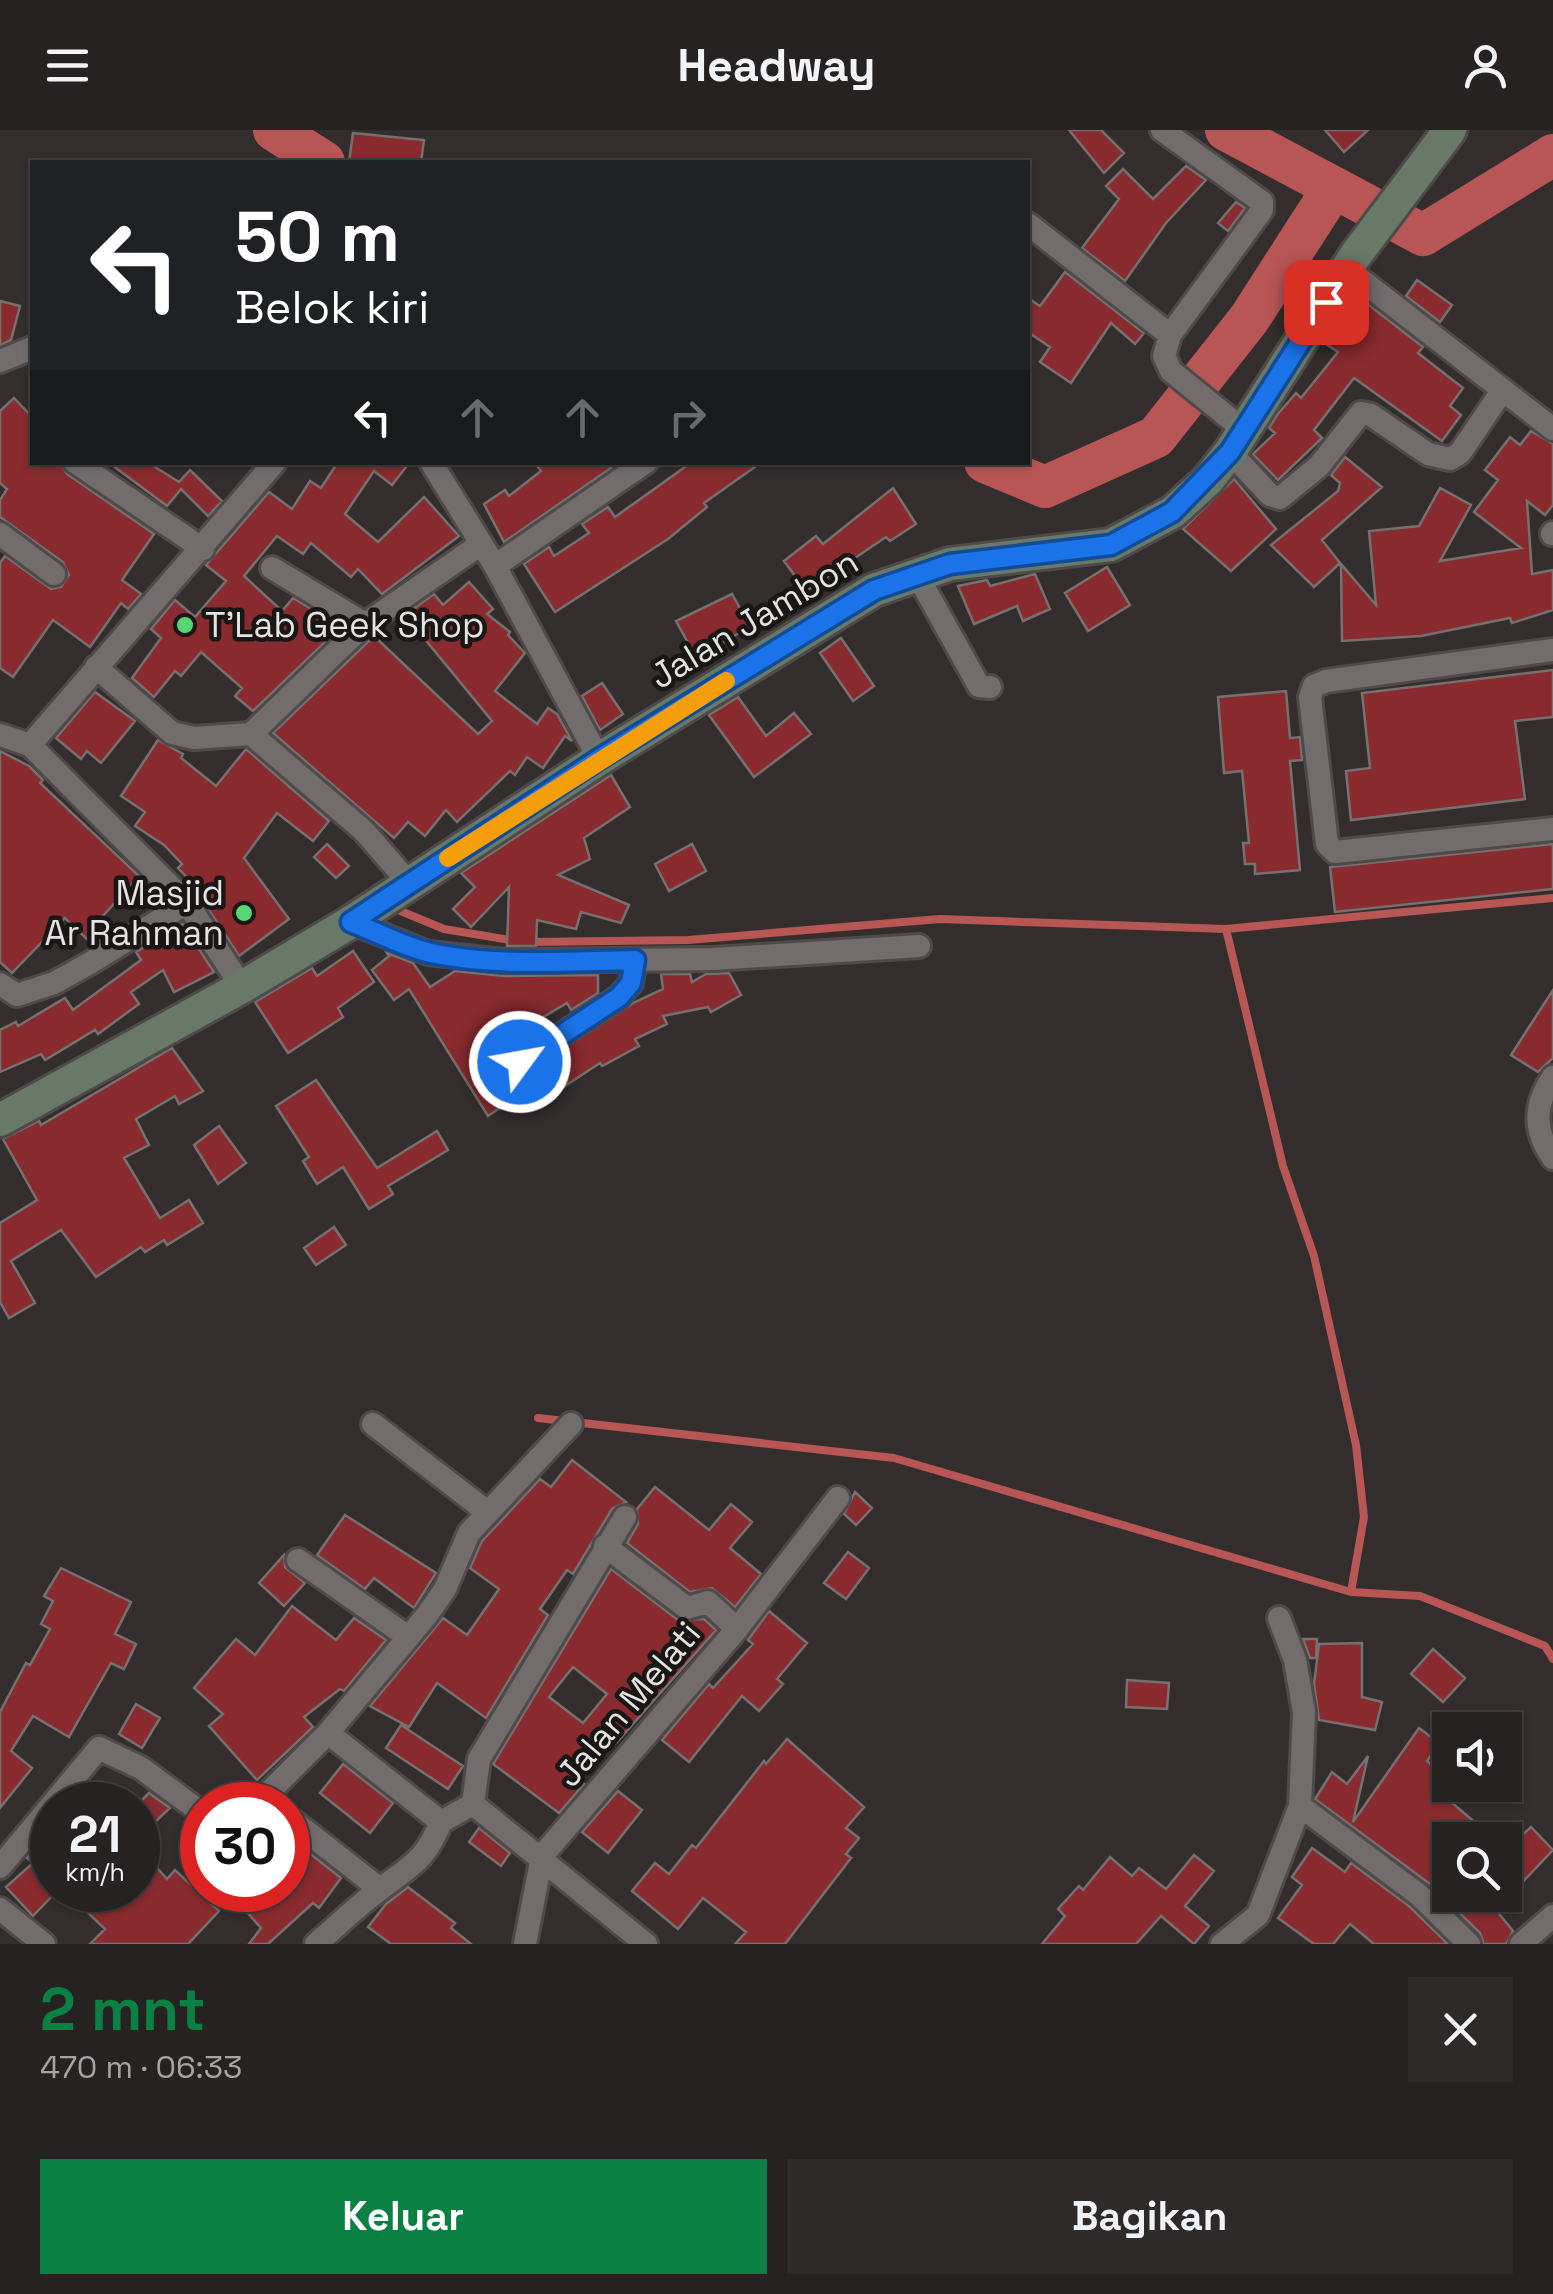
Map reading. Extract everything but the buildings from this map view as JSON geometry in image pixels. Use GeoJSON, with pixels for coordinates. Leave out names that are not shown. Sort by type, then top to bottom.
{"type":"FeatureCollection","features":[{"type":"Feature","properties":{"kind":"main road","name":"Jalan Jambon"},"geometry":{"type":"LineString","coordinates":[[0,1120],[242,988],[351,922],[599,759],[874,590],[950,564],[1111,545],[1172,512],[1238,442],[1351,263],[1443,137]]}},
{"type":"Feature","properties":{"kind":"street"},"geometry":{"type":"LineString","coordinates":[[1162,130],[1262,202],[1262,210],[1170,335],[1164,356],[1171,370],[1212,405],[1270,495],[1280,498],[1319,466],[1361,413],[1371,415],[1437,459],[1450,460],[1460,453],[1502,391]]}},
{"type":"Feature","properties":{"kind":"street"},"geometry":{"type":"LineString","coordinates":[[1030,226],[1170,335]]}},
{"type":"Feature","properties":{"kind":"street"},"geometry":{"type":"LineString","coordinates":[[1351,263],[1502,391],[1553,429]]}},
{"type":"Feature","properties":{"kind":"street"},"geometry":{"type":"LineString","coordinates":[[0,360],[30,349]]}},
{"type":"Feature","properties":{"kind":"street"},"geometry":{"type":"LineString","coordinates":[[79,465],[202,549]]}},
{"type":"Feature","properties":{"kind":"street"},"geometry":{"type":"LineString","coordinates":[[30,746],[272,465]]}},
{"type":"Feature","properties":{"kind":"street"},"geometry":{"type":"LineString","coordinates":[[433,465],[495,566],[599,759]]}},
{"type":"Feature","properties":{"kind":"street"},"geometry":{"type":"LineString","coordinates":[[495,566],[642,465]]}},
{"type":"Feature","properties":{"kind":"street"},"geometry":{"type":"LineString","coordinates":[[0,534],[54,574]]}},
{"type":"Feature","properties":{"kind":"street"},"geometry":{"type":"LineString","coordinates":[[96,667],[152,719],[184,738],[252,734],[365,624],[482,544]]}},
{"type":"Feature","properties":{"kind":"street"},"geometry":{"type":"LineString","coordinates":[[272,568],[365,624]]}},
{"type":"Feature","properties":{"kind":"street"},"geometry":{"type":"LineString","coordinates":[[916,573],[980,686],[990,687]]}},
{"type":"Feature","properties":{"kind":"street"},"geometry":{"type":"LineString","coordinates":[[1553,650],[1326,680],[1314,686],[1310,696],[1327,844],[1335,852],[1553,828]]}},
{"type":"Feature","properties":{"kind":"street"},"geometry":{"type":"LineString","coordinates":[[252,734],[364,830],[410,884]]}},
{"type":"Feature","properties":{"kind":"street"},"geometry":{"type":"LineString","coordinates":[[0,735],[30,746],[188,904],[242,988]]}},
{"type":"Feature","properties":{"kind":"street"},"geometry":{"type":"LineString","coordinates":[[0,984],[17,995],[54,983],[188,904]]}},
{"type":"Feature","properties":{"kind":"street"},"geometry":{"type":"LineString","coordinates":[[351,922],[428,952],[504,962],[635,960],[919,946]]}},
{"type":"Feature","properties":{"kind":"street"},"geometry":{"type":"LineString","coordinates":[[520,1062],[619,997],[631,983],[635,960]]}},
{"type":"Feature","properties":{"kind":"street"},"geometry":{"type":"LineString","coordinates":[[1553,1077],[1538,1104],[1536,1119],[1553,1158]]}},
{"type":"Feature","properties":{"kind":"street"},"geometry":{"type":"LineString","coordinates":[[373,1424],[486,1511]]}},
{"type":"Feature","properties":{"kind":"street"},"geometry":{"type":"LineString","coordinates":[[283,1782],[438,1601],[463,1543],[486,1511],[571,1424]]}},
{"type":"Feature","properties":{"kind":"street"},"geometry":{"type":"LineString","coordinates":[[737,1629],[838,1498]]}},
{"type":"Feature","properties":{"kind":"street"},"geometry":{"type":"LineString","coordinates":[[473,1804],[479,1759],[626,1517]]}},
{"type":"Feature","properties":{"kind":"street","name":"Jalan Melati"},"geometry":{"type":"LineString","coordinates":[[542,1856],[737,1629],[708,1602],[687,1608],[606,1546]]}},
{"type":"Feature","properties":{"kind":"street"},"geometry":{"type":"LineString","coordinates":[[298,1560],[408,1637]]}},
{"type":"Feature","properties":{"kind":"street"},"geometry":{"type":"LineString","coordinates":[[1222,1944],[1258,1914],[1300,1806],[1304,1712],[1295,1660],[1279,1618]]}},
{"type":"Feature","properties":{"kind":"street"},"geometry":{"type":"LineString","coordinates":[[328,1733],[441,1822]]}},
{"type":"Feature","properties":{"kind":"street"},"geometry":{"type":"LineString","coordinates":[[0,1867],[99,1748],[141,1768],[180,1797]]}},
{"type":"Feature","properties":{"kind":"street"},"geometry":{"type":"LineString","coordinates":[[316,1944],[380,1889],[412,1870],[430,1850],[441,1822],[473,1804]]}},
{"type":"Feature","properties":{"kind":"street"},"geometry":{"type":"LineString","coordinates":[[473,1804],[646,1944]]}},
{"type":"Feature","properties":{"kind":"street"},"geometry":{"type":"LineString","coordinates":[[1300,1806],[1419,1895],[1469,1944]]}},
{"type":"Feature","properties":{"kind":"street"},"geometry":{"type":"LineString","coordinates":[[310,1835],[380,1889]]}},
{"type":"Feature","properties":{"kind":"street"},"geometry":{"type":"LineString","coordinates":[[525,1944],[542,1856]]}},
{"type":"Feature","properties":{"kind":"street"},"geometry":{"type":"LineString","coordinates":[[0,1908],[44,1944]]}},
{"type":"Feature","properties":{"kind":"street"},"geometry":{"type":"LineString","coordinates":[[1521,1944],[1553,1916]]}},
{"type":"Feature","properties":{"kind":"waterway"},"geometry":{"type":"LineString","coordinates":[[274,130],[321,160]]}},
{"type":"Feature","properties":{"kind":"waterway"},"geometry":{"type":"LineString","coordinates":[[1226,130],[1423,235],[1553,155]]}},
{"type":"Feature","properties":{"kind":"waterway"},"geometry":{"type":"LineString","coordinates":[[992,465],[1045,487],[1156,437],[1249,319],[1332,190]]}},
{"type":"Feature","properties":{"kind":"waterway"},"geometry":{"type":"LineString","coordinates":[[530,942],[688,940],[940,919],[1226,929],[1553,898]]}},
{"type":"Feature","properties":{"kind":"waterway"},"geometry":{"type":"LineString","coordinates":[[391,907],[444,929],[516,941]]}},
{"type":"Feature","properties":{"kind":"waterway"},"geometry":{"type":"LineString","coordinates":[[538,1418],[894,1458],[1351,1592],[1364,1517],[1356,1445],[1314,1256],[1283,1166],[1226,929]]}},
{"type":"Feature","properties":{"kind":"waterway"},"geometry":{"type":"LineString","coordinates":[[1351,1592],[1420,1596],[1545,1646],[1553,1659]]}},
{"type":"Feature","properties":{"kind":"slow traffic"},"geometry":{"type":"LineString","coordinates":[[448,858],[726,681]]}},
{"type":"Feature","properties":{"kind":"place","name":"T'Lab Geek Shop"},"geometry":{"type":"Point","coordinates":[185,625]}},
{"type":"Feature","properties":{"kind":"place","name":"Masjid Ar Rahman"},"geometry":{"type":"Point","coordinates":[244,913]}},
{"type":"Feature","properties":{"kind":"route"},"geometry":{"type":"LineString","coordinates":[[520,1062],[600,1012],[627,990],[634,976],[635,960],[504,962],[460,957],[428,952],[351,922],[599,759],[874,590],[950,564],[1046,556],[1111,545],[1172,512],[1208,480],[1230,452],[1326,302]]}}]}
